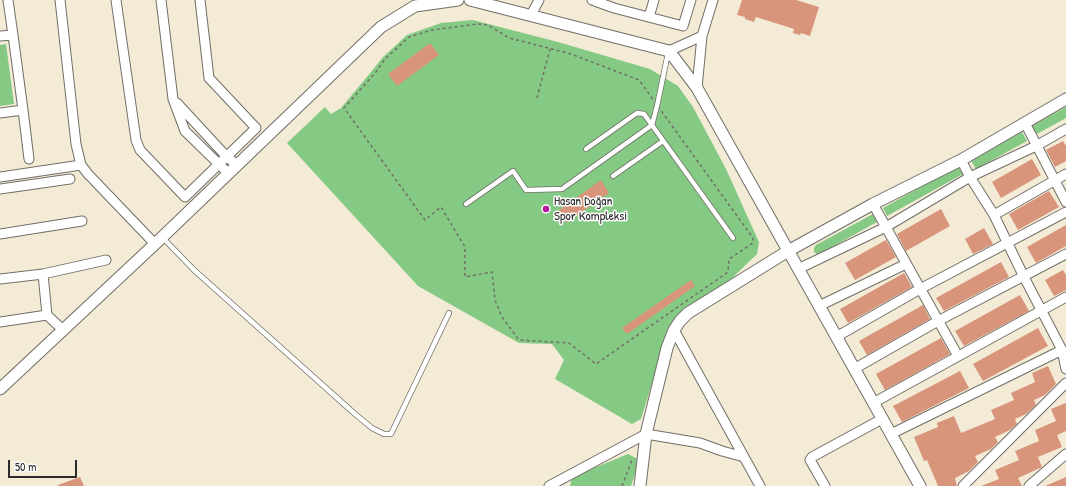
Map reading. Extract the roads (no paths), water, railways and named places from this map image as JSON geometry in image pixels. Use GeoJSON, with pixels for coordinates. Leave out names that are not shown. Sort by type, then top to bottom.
{"type":"FeatureCollection","features":[{"type":"Feature","properties":{"kind":"street"},"geometry":{"type":"LineString","coordinates":[[8,0],[29,159]]}},
{"type":"Feature","properties":{"kind":"street"},"geometry":{"type":"LineString","coordinates":[[60,0],[76,144],[81,165],[92,179],[158,240]]}},
{"type":"Feature","properties":{"kind":"street"},"geometry":{"type":"LineString","coordinates":[[116,0],[136,140],[140,150],[185,197],[256,128],[210,78],[200,0]]}},
{"type":"Feature","properties":{"kind":"street"},"geometry":{"type":"LineString","coordinates":[[162,0],[173,99],[185,131],[228,173]]}},
{"type":"Feature","properties":{"kind":"street"},"geometry":{"type":"LineString","coordinates":[[0,389],[381,27],[412,3],[458,0]]}},
{"type":"Feature","properties":{"kind":"street"},"geometry":{"type":"LineString","coordinates":[[470,0],[668,51],[697,88],[920,486]]}},
{"type":"Feature","properties":{"kind":"street"},"geometry":{"type":"LineString","coordinates":[[531,15],[539,0]]}},
{"type":"Feature","properties":{"kind":"street"},"geometry":{"type":"LineString","coordinates":[[592,0],[616,4],[649,17],[683,26],[691,0]]}},
{"type":"Feature","properties":{"kind":"street"},"geometry":{"type":"LineString","coordinates":[[649,17],[654,0]]}},
{"type":"Feature","properties":{"kind":"street"},"geometry":{"type":"LineString","coordinates":[[697,88],[702,36],[713,0]]}},
{"type":"Feature","properties":{"kind":"street"},"geometry":{"type":"LineString","coordinates":[[0,36],[13,35]]}},
{"type":"Feature","properties":{"kind":"street"},"geometry":{"type":"LineString","coordinates":[[668,51],[702,36]]}},
{"type":"Feature","properties":{"kind":"street"},"geometry":{"type":"LineString","coordinates":[[173,99],[226,156],[237,165]]}},
{"type":"Feature","properties":{"kind":"street"},"geometry":{"type":"LineString","coordinates":[[640,486],[646,434],[667,348],[674,330],[688,313],[788,251],[873,204],[961,160],[1066,99]]}},
{"type":"Feature","properties":{"kind":"street"},"geometry":{"type":"LineString","coordinates":[[0,113],[23,110]]}},
{"type":"Feature","properties":{"kind":"street"},"geometry":{"type":"LineString","coordinates":[[1025,124],[1066,202]]}},
{"type":"Feature","properties":{"kind":"street"},"geometry":{"type":"LineString","coordinates":[[798,270],[886,227],[970,177],[1036,146],[1066,129]]}},
{"type":"Feature","properties":{"kind":"street"},"geometry":{"type":"LineString","coordinates":[[198,144],[207,136]]}},
{"type":"Feature","properties":{"kind":"street"},"geometry":{"type":"LineString","coordinates":[[961,160],[994,215],[1024,277],[1064,351],[1066,369]]}},
{"type":"Feature","properties":{"kind":"street"},"geometry":{"type":"LineString","coordinates":[[0,177],[81,165]]}},
{"type":"Feature","properties":{"kind":"street"},"geometry":{"type":"LineString","coordinates":[[994,215],[1066,174]]}},
{"type":"Feature","properties":{"kind":"street"},"geometry":{"type":"LineString","coordinates":[[0,189],[70,179]]}},
{"type":"Feature","properties":{"kind":"street"},"geometry":{"type":"LineString","coordinates":[[873,204],[958,356]]}},
{"type":"Feature","properties":{"kind":"street"},"geometry":{"type":"LineString","coordinates":[[836,337],[920,289],[1066,212]]}},
{"type":"Feature","properties":{"kind":"street"},"geometry":{"type":"LineString","coordinates":[[0,234],[82,221]]}},
{"type":"Feature","properties":{"kind":"street"},"geometry":{"type":"LineString","coordinates":[[854,369],[938,322],[1066,254]]}},
{"type":"Feature","properties":{"kind":"street"},"geometry":{"type":"LineString","coordinates":[[0,279],[43,274],[106,260]]}},
{"type":"Feature","properties":{"kind":"street"},"geometry":{"type":"LineString","coordinates":[[818,306],[906,264]]}},
{"type":"Feature","properties":{"kind":"street"},"geometry":{"type":"LineString","coordinates":[[43,274],[47,315],[63,330]]}},
{"type":"Feature","properties":{"kind":"street"},"geometry":{"type":"LineString","coordinates":[[873,402],[1066,297]]}},
{"type":"Feature","properties":{"kind":"street"},"geometry":{"type":"LineString","coordinates":[[0,322],[47,315]]}},
{"type":"Feature","properties":{"kind":"street"},"geometry":{"type":"LineString","coordinates":[[674,330],[760,486]]}},
{"type":"Feature","properties":{"kind":"street"},"geometry":{"type":"LineString","coordinates":[[891,434],[1064,351]]}},
{"type":"Feature","properties":{"kind":"street"},"geometry":{"type":"LineString","coordinates":[[963,486],[1066,383]]}},
{"type":"Feature","properties":{"kind":"street"},"geometry":{"type":"LineString","coordinates":[[825,486],[810,460],[812,457],[882,419]]}},
{"type":"Feature","properties":{"kind":"street"},"geometry":{"type":"LineString","coordinates":[[549,486],[646,434],[700,443],[744,457]]}},
{"type":"Feature","properties":{"kind":"street"},"geometry":{"type":"LineString","coordinates":[[1029,486],[1066,454]]}},
{"type":"Feature","properties":{"kind":"lane"},"geometry":{"type":"LineString","coordinates":[[466,204],[513,171],[526,190],[562,189],[652,125],[668,51]]}},
{"type":"Feature","properties":{"kind":"lane"},"geometry":{"type":"LineString","coordinates":[[586,149],[637,113],[644,114],[733,238]]}},
{"type":"Feature","properties":{"kind":"lane"},"geometry":{"type":"LineString","coordinates":[[613,176],[663,141]]}},
{"type":"Feature","properties":{"kind":"lane"},"geometry":{"type":"LineString","coordinates":[[158,240],[194,270],[355,414],[372,428],[384,434],[391,434],[449,313]]}},
{"type":"Feature","properties":{"kind":"place","name":"Hasan Doğan Spor Kompleksi"},"geometry":{"type":"Point","coordinates":[546,209]}}]}
